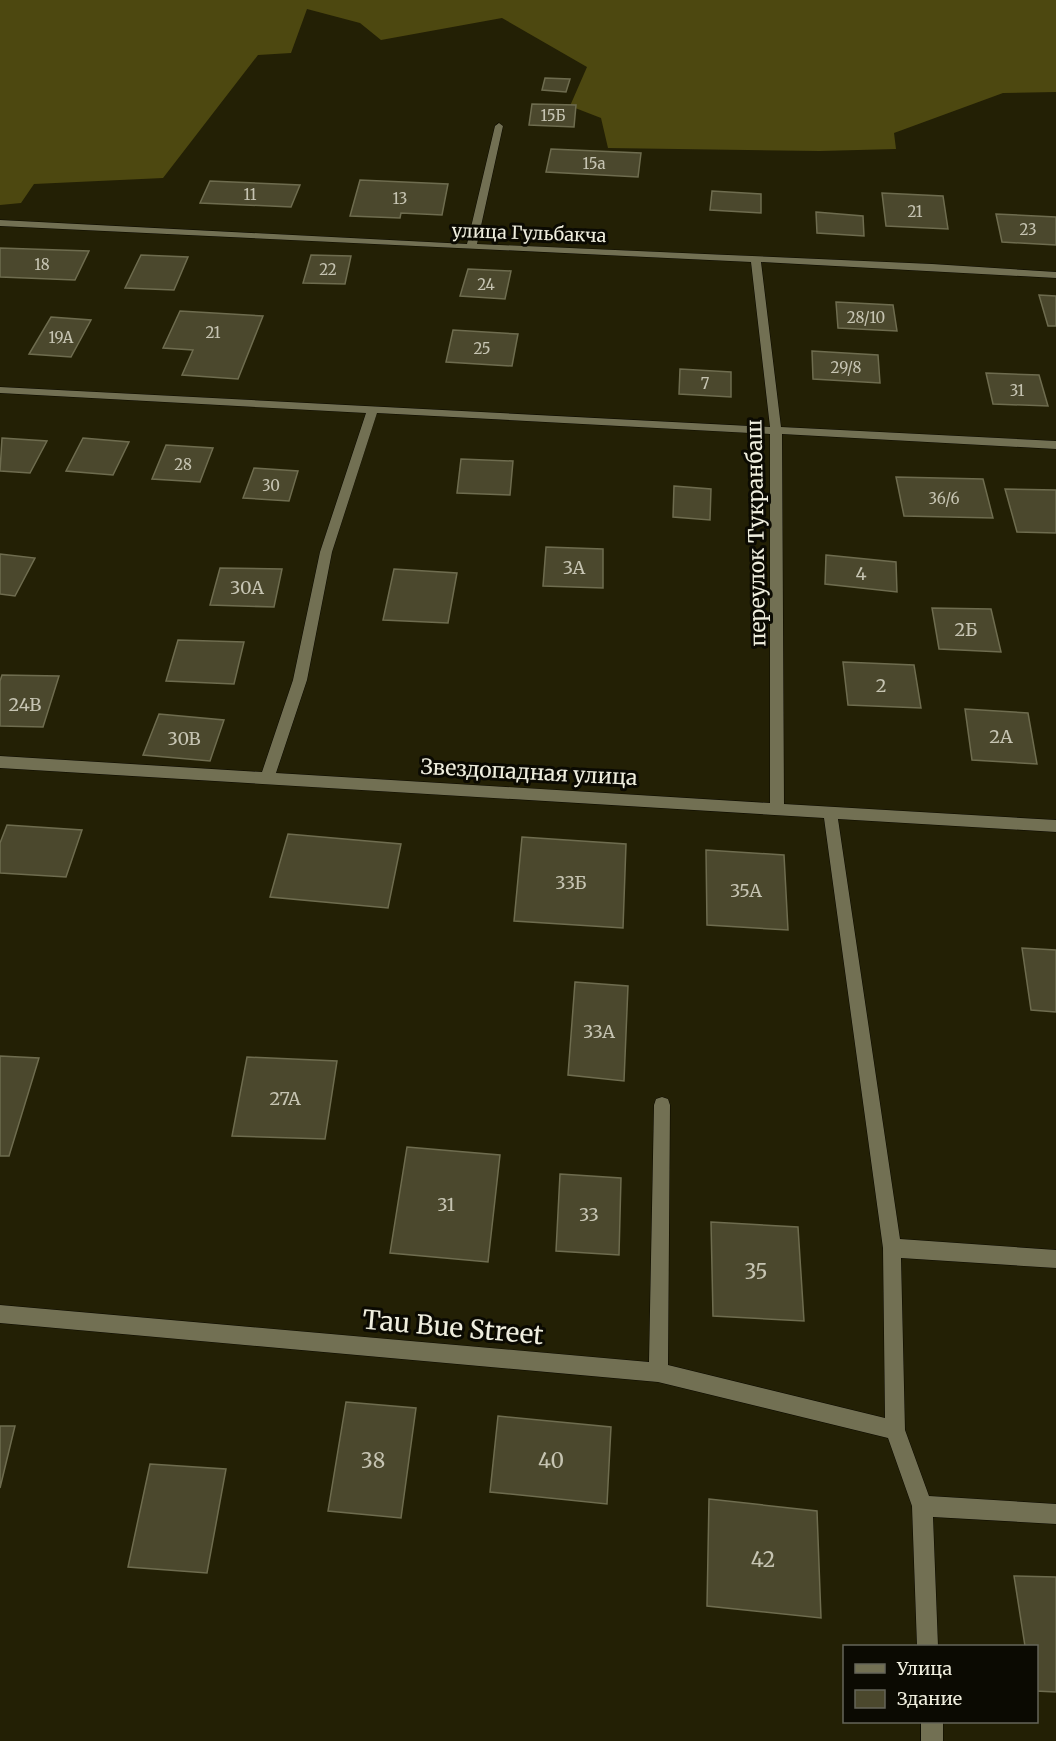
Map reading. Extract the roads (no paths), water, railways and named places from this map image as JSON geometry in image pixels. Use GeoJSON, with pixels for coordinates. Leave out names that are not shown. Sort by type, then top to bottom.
{"type":"FeatureCollection","features":[{"type":"Feature","properties":{"kind":"street"},"geometry":{"type":"LineString","coordinates":[[471,247],[499,126]]}},
{"type":"Feature","properties":{"kind":"street","name":"улица Гульбакча"},"geometry":{"type":"LineString","coordinates":[[0,223],[1056,275]]}},
{"type":"Feature","properties":{"kind":"street","name":"переулок Тукранбаш"},"geometry":{"type":"LineString","coordinates":[[756,259],[776,431],[777,807]]}},
{"type":"Feature","properties":{"kind":"street"},"geometry":{"type":"LineString","coordinates":[[0,390],[1056,445]]}},
{"type":"Feature","properties":{"kind":"street"},"geometry":{"type":"LineString","coordinates":[[267,778],[300,680],[327,552],[373,410]]}},
{"type":"Feature","properties":{"kind":"street","name":"Звездопадная улица"},"geometry":{"type":"LineString","coordinates":[[0,762],[777,807],[1056,826]]}},
{"type":"Feature","properties":{"kind":"street"},"geometry":{"type":"LineString","coordinates":[[830,811],[892,1248],[895,1430],[922,1506],[928,1645]]}},
{"type":"Feature","properties":{"kind":"street"},"geometry":{"type":"LineString","coordinates":[[658,1372],[662,1105]]}},
{"type":"Feature","properties":{"kind":"street"},"geometry":{"type":"LineString","coordinates":[[892,1248],[1056,1259]]}},
{"type":"Feature","properties":{"kind":"street","name":"Tau Bue Street"},"geometry":{"type":"LineString","coordinates":[[0,1314],[658,1372],[895,1430]]}},
{"type":"Feature","properties":{"kind":"street"},"geometry":{"type":"LineString","coordinates":[[922,1506],[1056,1514]]}},
{"type":"Feature","properties":{"kind":"street"},"geometry":{"type":"LineString","coordinates":[[932,1723],[932,1741]]}}]}
